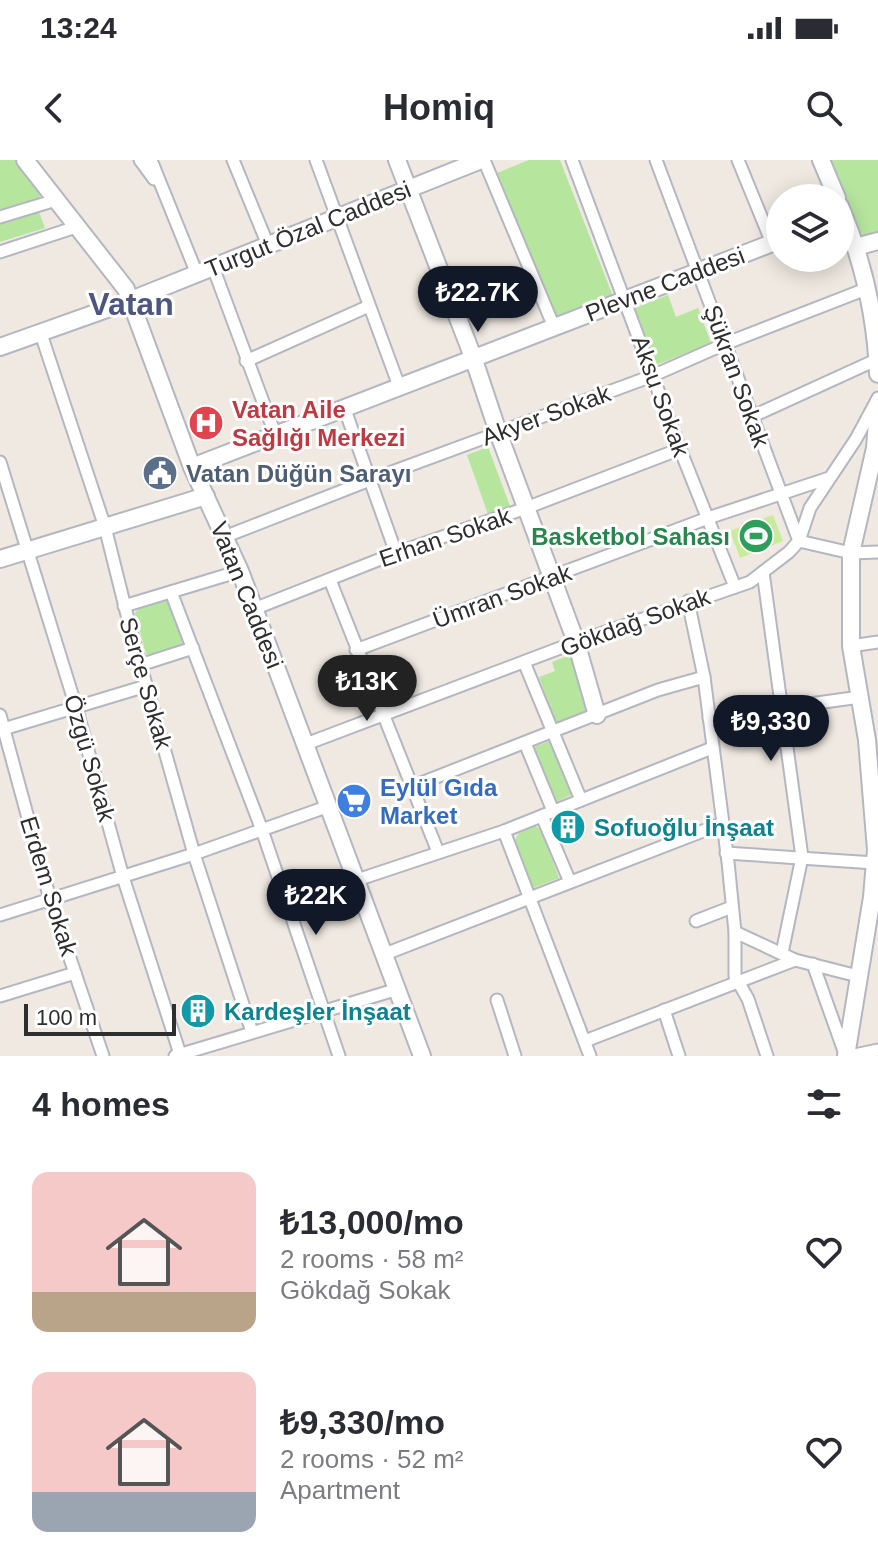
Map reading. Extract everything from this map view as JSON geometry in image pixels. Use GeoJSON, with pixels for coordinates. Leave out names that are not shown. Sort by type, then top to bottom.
{"type":"FeatureCollection","features":[{"type":"Feature","properties":{"kind":"street","name":"Vatan Caddesi"},"geometry":{"type":"LineString","coordinates":[[25,160],[131,299],[192,467],[240,571],[422,1056]]}},
{"type":"Feature","properties":{"kind":"street"},"geometry":{"type":"LineString","coordinates":[[140,160],[161,189],[205,270],[275,434]]}},
{"type":"Feature","properties":{"kind":"street"},"geometry":{"type":"LineString","coordinates":[[151,160],[161,189]]}},
{"type":"Feature","properties":{"kind":"street"},"geometry":{"type":"LineString","coordinates":[[233,160],[268,245]]}},
{"type":"Feature","properties":{"kind":"street"},"geometry":{"type":"LineString","coordinates":[[316,160],[399,386]]}},
{"type":"Feature","properties":{"kind":"street"},"geometry":{"type":"LineString","coordinates":[[397,160],[473,357],[576,642],[597,715]]}},
{"type":"Feature","properties":{"kind":"street"},"geometry":{"type":"LineString","coordinates":[[483,160],[554,327]]}},
{"type":"Feature","properties":{"kind":"street","name":"Turgut Özal Caddesi"},"geometry":{"type":"LineString","coordinates":[[0,347],[41,334],[483,160]]}},
{"type":"Feature","properties":{"kind":"street","name":"Aksu Sokak"},"geometry":{"type":"LineString","coordinates":[[572,160],[735,587]]}},
{"type":"Feature","properties":{"kind":"street","name":"Şükran Sokak"},"geometry":{"type":"LineString","coordinates":[[656,160],[799,541]]}},
{"type":"Feature","properties":{"kind":"street"},"geometry":{"type":"LineString","coordinates":[[738,160],[766,220]]}},
{"type":"Feature","properties":{"kind":"street"},"geometry":{"type":"LineString","coordinates":[[821,160],[831,184]]}},
{"type":"Feature","properties":{"kind":"street"},"geometry":{"type":"LineString","coordinates":[[0,217],[56,200]]}},
{"type":"Feature","properties":{"kind":"street"},"geometry":{"type":"LineString","coordinates":[[0,252],[76,227]]}},
{"type":"Feature","properties":{"kind":"street"},"geometry":{"type":"LineString","coordinates":[[856,247],[878,241]]}},
{"type":"Feature","properties":{"kind":"street"},"geometry":{"type":"LineString","coordinates":[[854,242],[866,289],[878,374]]}},
{"type":"Feature","properties":{"kind":"street","name":"Plevne Caddesi"},"geometry":{"type":"LineString","coordinates":[[192,467],[766,245]]}},
{"type":"Feature","properties":{"kind":"street","name":"Akyer Sokak"},"geometry":{"type":"LineString","coordinates":[[224,537],[652,376],[866,289]]}},
{"type":"Feature","properties":{"kind":"street"},"geometry":{"type":"LineString","coordinates":[[246,361],[369,306]]}},
{"type":"Feature","properties":{"kind":"street","name":"Serçe Sokak"},"geometry":{"type":"LineString","coordinates":[[41,334],[105,527],[140,665],[194,854],[252,1032]]}},
{"type":"Feature","properties":{"kind":"street"},"geometry":{"type":"LineString","coordinates":[[751,417],[878,359]]}},
{"type":"Feature","properties":{"kind":"street","name":"Gökdağ Sokak"},"geometry":{"type":"LineString","coordinates":[[306,744],[688,601],[750,582],[799,541],[810,508],[878,398]]}},
{"type":"Feature","properties":{"kind":"street"},"geometry":{"type":"LineString","coordinates":[[344,407],[396,553]]}},
{"type":"Feature","properties":{"kind":"street"},"geometry":{"type":"LineString","coordinates":[[847,1056],[875,863],[872,739],[860,697],[851,646],[851,553],[873,479],[878,407]]}},
{"type":"Feature","properties":{"kind":"street","name":"Erhan Sokak"},"geometry":{"type":"LineString","coordinates":[[254,609],[396,553],[526,508],[680,449]]}},
{"type":"Feature","properties":{"kind":"street","name":"Özgü Sokak"},"geometry":{"type":"LineString","coordinates":[[0,462],[76,707],[177,1055]]}},
{"type":"Feature","properties":{"kind":"street","name":"Ümran Sokak"},"geometry":{"type":"LineString","coordinates":[[356,650],[708,518],[830,478]]}},
{"type":"Feature","properties":{"kind":"street"},"geometry":{"type":"LineString","coordinates":[[0,559],[206,496]]}},
{"type":"Feature","properties":{"kind":"street"},"geometry":{"type":"LineString","coordinates":[[799,541],[851,553],[878,552]]}},
{"type":"Feature","properties":{"kind":"street"},"geometry":{"type":"LineString","coordinates":[[124,606],[240,571]]}},
{"type":"Feature","properties":{"kind":"street"},"geometry":{"type":"LineString","coordinates":[[763,572],[802,857],[782,953]]}},
{"type":"Feature","properties":{"kind":"street"},"geometry":{"type":"LineString","coordinates":[[330,580],[438,852]]}},
{"type":"Feature","properties":{"kind":"street"},"geometry":{"type":"LineString","coordinates":[[171,592],[262,830],[339,1056]]}},
{"type":"Feature","properties":{"kind":"street"},"geometry":{"type":"LineString","coordinates":[[688,601],[704,677],[735,932],[737,979],[748,999],[767,1056]]}},
{"type":"Feature","properties":{"kind":"street"},"geometry":{"type":"LineString","coordinates":[[851,646],[878,642]]}},
{"type":"Feature","properties":{"kind":"street"},"geometry":{"type":"LineString","coordinates":[[140,665],[193,648]]}},
{"type":"Feature","properties":{"kind":"street"},"geometry":{"type":"LineString","coordinates":[[524,662],[581,800]]}},
{"type":"Feature","properties":{"kind":"street"},"geometry":{"type":"LineString","coordinates":[[411,787],[658,690],[704,677]]}},
{"type":"Feature","properties":{"kind":"street"},"geometry":{"type":"LineString","coordinates":[[2,729],[146,686]]}},
{"type":"Feature","properties":{"kind":"street"},"geometry":{"type":"LineString","coordinates":[[709,718],[860,697]]}},
{"type":"Feature","properties":{"kind":"street","name":"Erdem Sokak"},"geometry":{"type":"LineString","coordinates":[[0,715],[50,899],[103,1056]]}},
{"type":"Feature","properties":{"kind":"street"},"geometry":{"type":"LineString","coordinates":[[525,743],[570,882]]}},
{"type":"Feature","properties":{"kind":"street"},"geometry":{"type":"LineString","coordinates":[[357,880],[504,831],[712,748]]}},
{"type":"Feature","properties":{"kind":"street"},"geometry":{"type":"LineString","coordinates":[[0,915],[194,854],[329,806]]}},
{"type":"Feature","properties":{"kind":"street"},"geometry":{"type":"LineString","coordinates":[[385,954],[721,824]]}},
{"type":"Feature","properties":{"kind":"street"},"geometry":{"type":"LineString","coordinates":[[504,831],[590,1056]]}},
{"type":"Feature","properties":{"kind":"street"},"geometry":{"type":"LineString","coordinates":[[726,853],[875,863]]}},
{"type":"Feature","properties":{"kind":"street"},"geometry":{"type":"LineString","coordinates":[[696,921],[732,907]]}},
{"type":"Feature","properties":{"kind":"street"},"geometry":{"type":"LineString","coordinates":[[735,932],[795,960],[850,974]]}},
{"type":"Feature","properties":{"kind":"street"},"geometry":{"type":"LineString","coordinates":[[585,1041],[737,979],[795,960]]}},
{"type":"Feature","properties":{"kind":"street"},"geometry":{"type":"LineString","coordinates":[[813,964],[847,1056]]}},
{"type":"Feature","properties":{"kind":"street"},"geometry":{"type":"LineString","coordinates":[[0,996],[75,973]]}},
{"type":"Feature","properties":{"kind":"street"},"geometry":{"type":"LineString","coordinates":[[177,1055],[398,989]]}},
{"type":"Feature","properties":{"kind":"street"},"geometry":{"type":"LineString","coordinates":[[497,1000],[515,1056]]}},
{"type":"Feature","properties":{"kind":"street"},"geometry":{"type":"LineString","coordinates":[[664,1010],[679,1056]]}},
{"type":"Feature","properties":{"kind":"street"},"geometry":{"type":"LineString","coordinates":[[847,1056],[878,1050]]}},
{"type":"Feature","properties":{"kind":"green space"},"geometry":{"type":"Polygon","coordinates":[[[0,160],[17,160],[41,191],[39,199],[0,211],[0,160]]]}},
{"type":"Feature","properties":{"kind":"green space"},"geometry":{"type":"Polygon","coordinates":[[[529,160],[560,160],[614,299],[555,322],[497,173],[529,160]]]}},
{"type":"Feature","properties":{"kind":"green space"},"geometry":{"type":"Polygon","coordinates":[[[830,160],[878,160],[878,234],[864,237],[858,233],[854,223],[854,184],[839,184],[830,160]]]}},
{"type":"Feature","properties":{"kind":"green space"},"geometry":{"type":"Polygon","coordinates":[[[38,209],[45,228],[0,242],[0,220],[38,209]]]}},
{"type":"Feature","properties":{"kind":"green space"},"geometry":{"type":"Polygon","coordinates":[[[668,295],[676,317],[698,308],[711,343],[656,365],[635,308],[668,295]]]}},
{"type":"Feature","properties":{"kind":"green space"},"geometry":{"type":"Polygon","coordinates":[[[488,447],[510,506],[488,514],[467,455],[488,447]]]}},
{"type":"Feature","properties":{"kind":"green space","name":"Basketbol Sahası"},"geometry":{"type":"Polygon","coordinates":[[[773,515],[783,541],[740,558],[730,531],[773,515]]]}},
{"type":"Feature","properties":{"kind":"green space"},"geometry":{"type":"Polygon","coordinates":[[[173,599],[188,646],[152,656],[146,654],[135,613],[139,608],[173,599]]]}},
{"type":"Feature","properties":{"kind":"green space"},"geometry":{"type":"Polygon","coordinates":[[[570,655],[591,710],[556,723],[539,677],[555,671],[552,662],[570,655]]]}},
{"type":"Feature","properties":{"kind":"green space"},"geometry":{"type":"Polygon","coordinates":[[[553,740],[573,791],[556,802],[534,747],[553,740]]]}},
{"type":"Feature","properties":{"kind":"green space"},"geometry":{"type":"Polygon","coordinates":[[[535,826],[541,829],[559,878],[533,888],[515,840],[519,833],[535,826]]]}},
{"type":"Feature","properties":{"kind":"place","name":"Vatan Aile Sağlığı Merkezi"},"geometry":{"type":"Point","coordinates":[206,423]}},
{"type":"Feature","properties":{"kind":"place","name":"Vatan Düğün Sarayı"},"geometry":{"type":"Point","coordinates":[160,473]}},
{"type":"Feature","properties":{"kind":"place","name":"Basketbol Sahası"},"geometry":{"type":"Point","coordinates":[756,536]}},
{"type":"Feature","properties":{"kind":"place","name":"Eylül Gıda Market"},"geometry":{"type":"Point","coordinates":[354,801]}},
{"type":"Feature","properties":{"kind":"place","name":"Sofuoğlu İnşaat"},"geometry":{"type":"Point","coordinates":[568,827]}},
{"type":"Feature","properties":{"kind":"place","name":"Kardeşler İnşaat"},"geometry":{"type":"Point","coordinates":[198,1011]}},
{"type":"Feature","properties":{"kind":"district","name":"Vatan"},"geometry":{"type":"Point","coordinates":[131,304]}}]}
